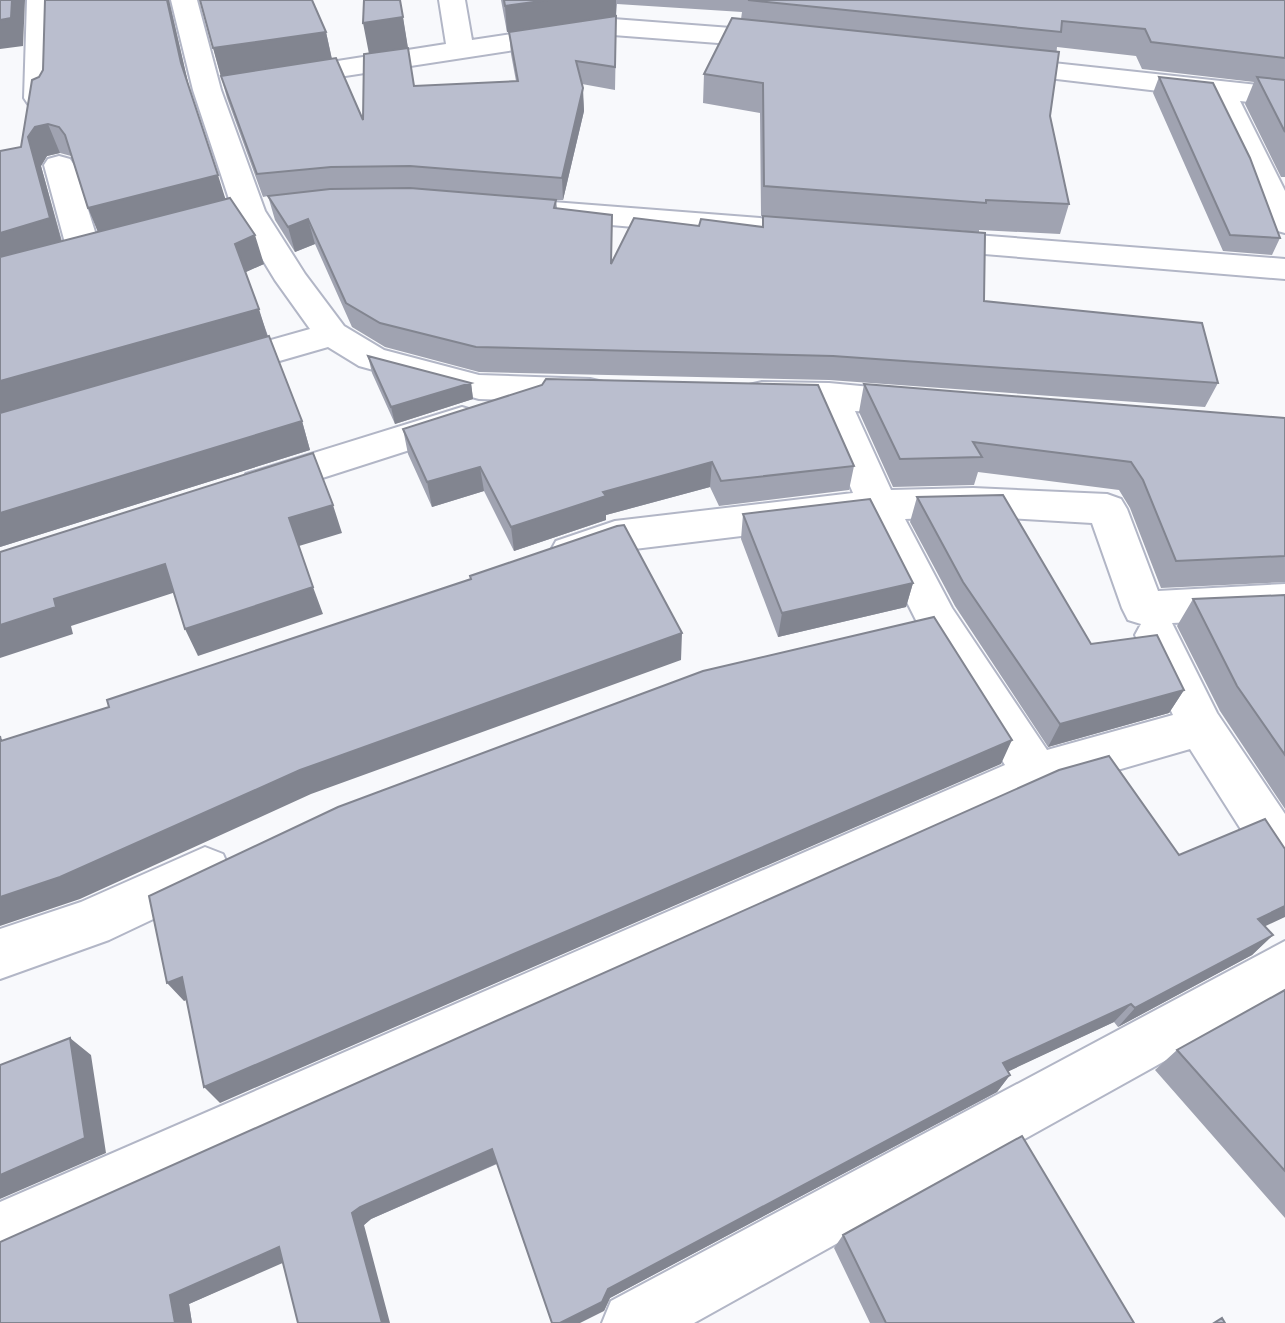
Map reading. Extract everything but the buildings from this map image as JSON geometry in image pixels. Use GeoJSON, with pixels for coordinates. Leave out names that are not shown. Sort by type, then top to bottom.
{"type":"FeatureCollection","features":[{"type":"Feature","properties":{"kind":"street"},"geometry":{"type":"LineString","coordinates":[[38,98],[40,0]]}},
{"type":"Feature","properties":{"kind":"street"},"geometry":{"type":"LineString","coordinates":[[184,0],[231,86],[249,213],[292,280],[332,334],[372,358],[479,387],[616,391]]}},
{"type":"Feature","properties":{"kind":"street"},"geometry":{"type":"LineString","coordinates":[[452,0],[460,49]]}},
{"type":"Feature","properties":{"kind":"street"},"geometry":{"type":"LineString","coordinates":[[231,86],[613,27],[815,43]]}},
{"type":"Feature","properties":{"kind":"street"},"geometry":{"type":"LineString","coordinates":[[971,61],[1285,97]]}},
{"type":"Feature","properties":{"kind":"street"},"geometry":{"type":"LineString","coordinates":[[1221,91],[1285,223]]}},
{"type":"Feature","properties":{"kind":"street"},"geometry":{"type":"LineString","coordinates":[[59,165],[85,254]]}},
{"type":"Feature","properties":{"kind":"street"},"geometry":{"type":"LineString","coordinates":[[525,209],[794,231]]}},
{"type":"Feature","properties":{"kind":"street"},"geometry":{"type":"LineString","coordinates":[[889,238],[1285,269]]}},
{"type":"Feature","properties":{"kind":"street"},"geometry":{"type":"LineString","coordinates":[[181,378],[332,334]]}},
{"type":"Feature","properties":{"kind":"street"},"geometry":{"type":"LineString","coordinates":[[225,495],[555,390]]}},
{"type":"Feature","properties":{"kind":"street"},"geometry":{"type":"LineString","coordinates":[[723,393],[829,395],[955,404]]}},
{"type":"Feature","properties":{"kind":"street"},"geometry":{"type":"LineString","coordinates":[[829,395],[878,505],[937,620],[1036,773]]}},
{"type":"Feature","properties":{"kind":"street"},"geometry":{"type":"LineString","coordinates":[[540,562],[615,536],[878,505],[973,502],[1107,509],[1143,608],[1201,727],[1285,856]]}},
{"type":"Feature","properties":{"kind":"street"},"geometry":{"type":"LineString","coordinates":[[1143,608],[1285,601]]}},
{"type":"Feature","properties":{"kind":"street"},"geometry":{"type":"LineString","coordinates":[[892,631],[937,620]]}},
{"type":"Feature","properties":{"kind":"street"},"geometry":{"type":"LineString","coordinates":[[0,1232],[1036,773],[1201,727]]}},
{"type":"Feature","properties":{"kind":"street"},"geometry":{"type":"LineString","coordinates":[[0,954],[91,923],[245,851]]}},
{"type":"Feature","properties":{"kind":"street"},"geometry":{"type":"LineString","coordinates":[[633,1323],[1285,966]]}}]}
